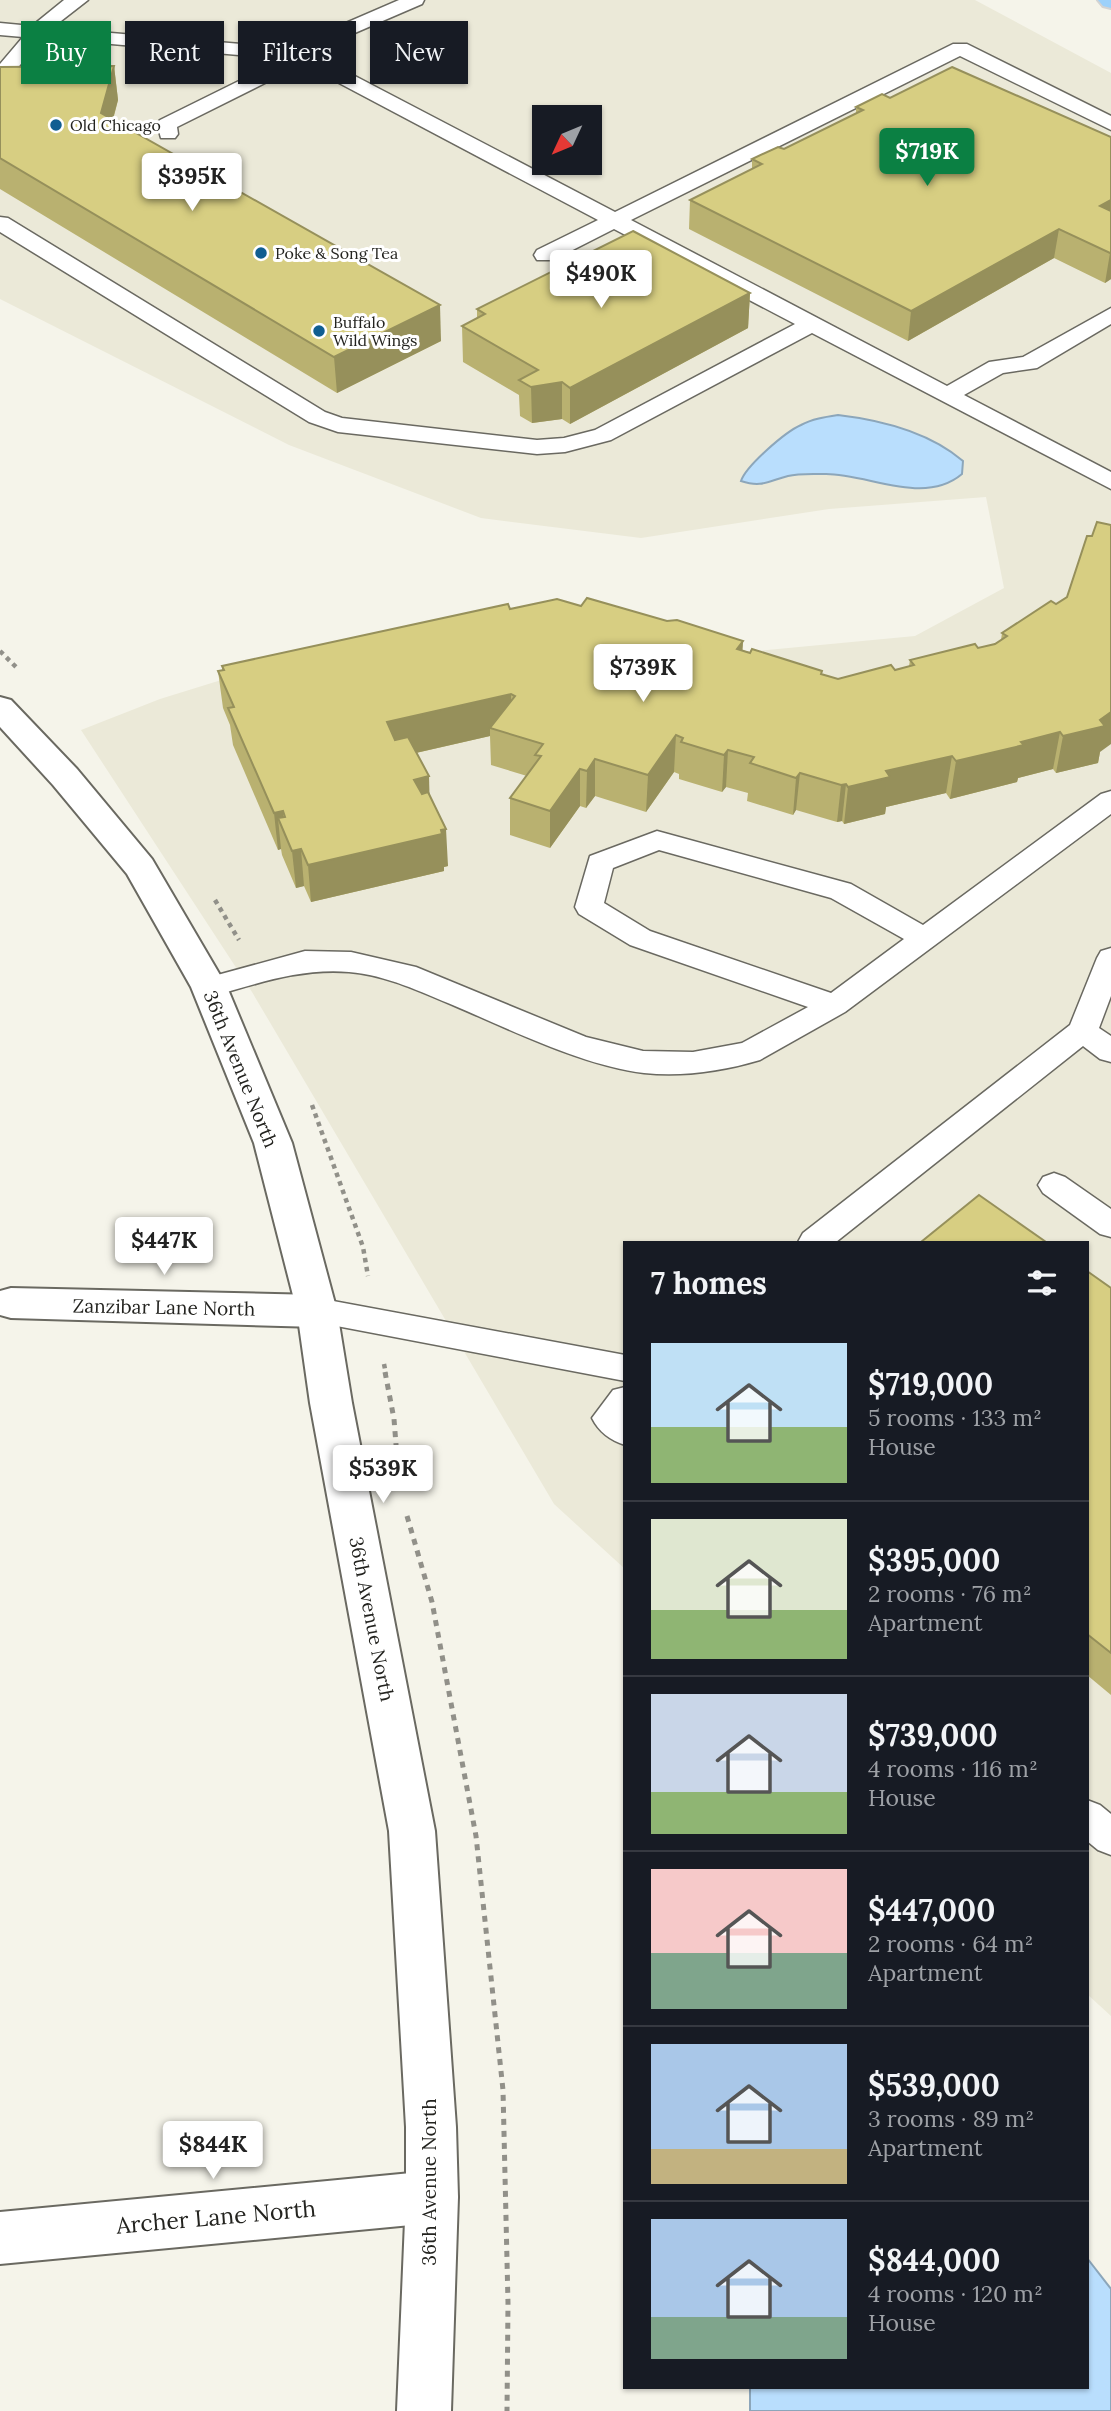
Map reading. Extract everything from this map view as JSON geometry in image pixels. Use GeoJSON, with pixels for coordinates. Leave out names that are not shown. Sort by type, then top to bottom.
{"type":"FeatureCollection","features":[{"type":"Feature","properties":{"kind":"street","name":"36th Avenue North"},"geometry":{"type":"LineString","coordinates":[[0,707],[65,777],[140,867],[209,987],[273,1143],[317,1311],[331,1403],[412,1831],[431,2127],[432,2197],[424,2411]]}},
{"type":"Feature","properties":{"kind":"street","name":"Zanzibar Lane North"},"geometry":{"type":"LineString","coordinates":[[11,1303],[317,1311]]}},
{"type":"Feature","properties":{"kind":"street","name":"Archer Lane North"},"geometry":{"type":"LineString","coordinates":[[0,2238],[432,2197]]}},
{"type":"Feature","properties":{"kind":"lane"},"geometry":{"type":"LineString","coordinates":[[50,21],[71,3],[79,0]]}},
{"type":"Feature","properties":{"kind":"lane"},"geometry":{"type":"LineString","coordinates":[[356,25],[415,0]]}},
{"type":"Feature","properties":{"kind":"lane"},"geometry":{"type":"LineString","coordinates":[[0,29],[21,31]]}},
{"type":"Feature","properties":{"kind":"lane"},"geometry":{"type":"LineString","coordinates":[[111,38],[238,49]]}},
{"type":"Feature","properties":{"kind":"lane"},"geometry":{"type":"LineString","coordinates":[[545,255],[961,48],[1111,124]]}},
{"type":"Feature","properties":{"kind":"lane"},"geometry":{"type":"LineString","coordinates":[[0,77],[21,51]]}},
{"type":"Feature","properties":{"kind":"lane"},"geometry":{"type":"LineString","coordinates":[[168,134],[167,124],[248,84]]}},
{"type":"Feature","properties":{"kind":"lane"},"geometry":{"type":"LineString","coordinates":[[355,84],[1111,482]]}},
{"type":"Feature","properties":{"kind":"lane"},"geometry":{"type":"LineString","coordinates":[[0,223],[317,417],[338,425],[537,447],[565,445],[603,435],[812,324]]}},
{"type":"Feature","properties":{"kind":"lane"},"geometry":{"type":"LineString","coordinates":[[948,395],[998,367],[1029,363],[1111,314]]}},
{"type":"Feature","properties":{"kind":"lane"},"geometry":{"type":"LineString","coordinates":[[209,987],[305,961],[351,962],[406,974],[579,1046],[643,1062],[693,1063],[748,1052],[835,1004],[1111,800]]}},
{"type":"Feature","properties":{"kind":"lane"},"geometry":{"type":"LineString","coordinates":[[835,1004],[639,938],[589,907],[600,863],[657,840],[841,891],[925,939]]}},
{"type":"Feature","properties":{"kind":"lane"},"geometry":{"type":"LineString","coordinates":[[815,1241],[1083,1031],[1111,958]]}},
{"type":"Feature","properties":{"kind":"lane"},"geometry":{"type":"LineString","coordinates":[[1083,1031],[1111,1051]]}},
{"type":"Feature","properties":{"kind":"lane"},"geometry":{"type":"LineString","coordinates":[[1054,1185],[1111,1225]]}},
{"type":"Feature","properties":{"kind":"lane"},"geometry":{"type":"LineString","coordinates":[[317,1311],[623,1368]]}},
{"type":"Feature","properties":{"kind":"lane"},"geometry":{"type":"LineString","coordinates":[[623,1402],[609,1418],[623,1429]]}},
{"type":"Feature","properties":{"kind":"lane"},"geometry":{"type":"LineString","coordinates":[[1089,1819],[1111,1838]]}},
{"type":"Feature","properties":{"kind":"shaded area"},"geometry":{"type":"Polygon","coordinates":[[[0,0],[975,0],[1111,73],[1111,2016],[1089,1996],[1089,1241],[623,1241],[623,1567],[554,1504],[252,992],[81,730],[160,699],[370,634],[725,654],[915,636],[1004,588],[986,497],[829,509],[641,538],[481,518],[289,445],[0,299],[0,0]]]}},
{"type":"Feature","properties":{"kind":"water"},"geometry":{"type":"Polygon","coordinates":[[[838,415],[887,424],[935,442],[963,461],[962,474],[931,488],[896,486],[826,474],[792,475],[760,484],[741,481],[758,459],[794,429],[814,420],[838,415]]]}},
{"type":"Feature","properties":{"kind":"water"},"geometry":{"type":"Polygon","coordinates":[[[1089,2261],[1111,2289],[1111,2411],[750,2411],[750,2389],[1089,2389],[1089,2261]]]}},
{"type":"Feature","properties":{"kind":"building"},"geometry":{"type":"Polygon","coordinates":[[[0,67],[21,67],[21,84],[109,84],[101,113],[440,305],[334,357],[0,158],[0,67]]]}},
{"type":"Feature","properties":{"kind":"building"},"geometry":{"type":"Polygon","coordinates":[[[952,67],[1111,137],[1111,200],[1100,206],[1111,211],[1111,253],[1059,229],[911,311],[690,200],[762,164],[752,159],[778,147],[784,149],[863,110],[856,107],[882,94],[890,98],[952,67]]]}},
{"type":"Feature","properties":{"kind":"building"},"geometry":{"type":"Polygon","coordinates":[[[633,231],[750,293],[570,388],[562,382],[531,387],[519,380],[538,370],[462,326],[485,314],[477,309],[633,231]]]}},
{"type":"Feature","properties":{"kind":"building"},"geometry":{"type":"Polygon","coordinates":[[[1097,522],[1111,525],[1111,712],[1100,720],[1105,726],[1063,736],[1060,732],[1021,742],[1024,745],[956,761],[952,756],[886,771],[890,777],[848,787],[846,784],[841,785],[800,773],[796,778],[750,763],[754,757],[728,750],[724,755],[681,742],[683,738],[676,735],[648,775],[595,759],[587,771],[580,769],[550,811],[510,798],[541,756],[535,755],[543,744],[490,728],[515,696],[511,694],[387,722],[395,740],[408,737],[429,776],[414,780],[422,794],[428,792],[446,829],[441,830],[442,834],[308,865],[301,849],[292,851],[278,818],[285,817],[283,811],[274,813],[228,708],[234,707],[218,671],[224,670],[222,666],[508,604],[510,609],[557,599],[581,606],[587,598],[667,621],[677,620],[743,641],[737,649],[750,653],[752,649],[822,671],[821,674],[838,679],[891,665],[895,670],[914,665],[910,660],[975,644],[978,648],[995,644],[1007,636],[1002,633],[1051,601],[1056,604],[1067,597],[1087,536],[1092,536],[1097,522]]]}},
{"type":"Feature","properties":{"kind":"building"},"geometry":{"type":"Polygon","coordinates":[[[979,1195],[1045,1241],[922,1241],[979,1195]]]}},
{"type":"Feature","properties":{"kind":"building"},"geometry":{"type":"Polygon","coordinates":[[[1089,1272],[1111,1288],[1111,1653],[1089,1636],[1089,1272]]]}},
{"type":"Feature","properties":{"kind":"place","name":"Old Chicago"},"geometry":{"type":"Point","coordinates":[56,125]}},
{"type":"Feature","properties":{"kind":"place","name":"Poke & Song Tea"},"geometry":{"type":"Point","coordinates":[261,253]}},
{"type":"Feature","properties":{"kind":"place","name":"Buffalo Wild Wings"},"geometry":{"type":"Point","coordinates":[319,331]}}]}
